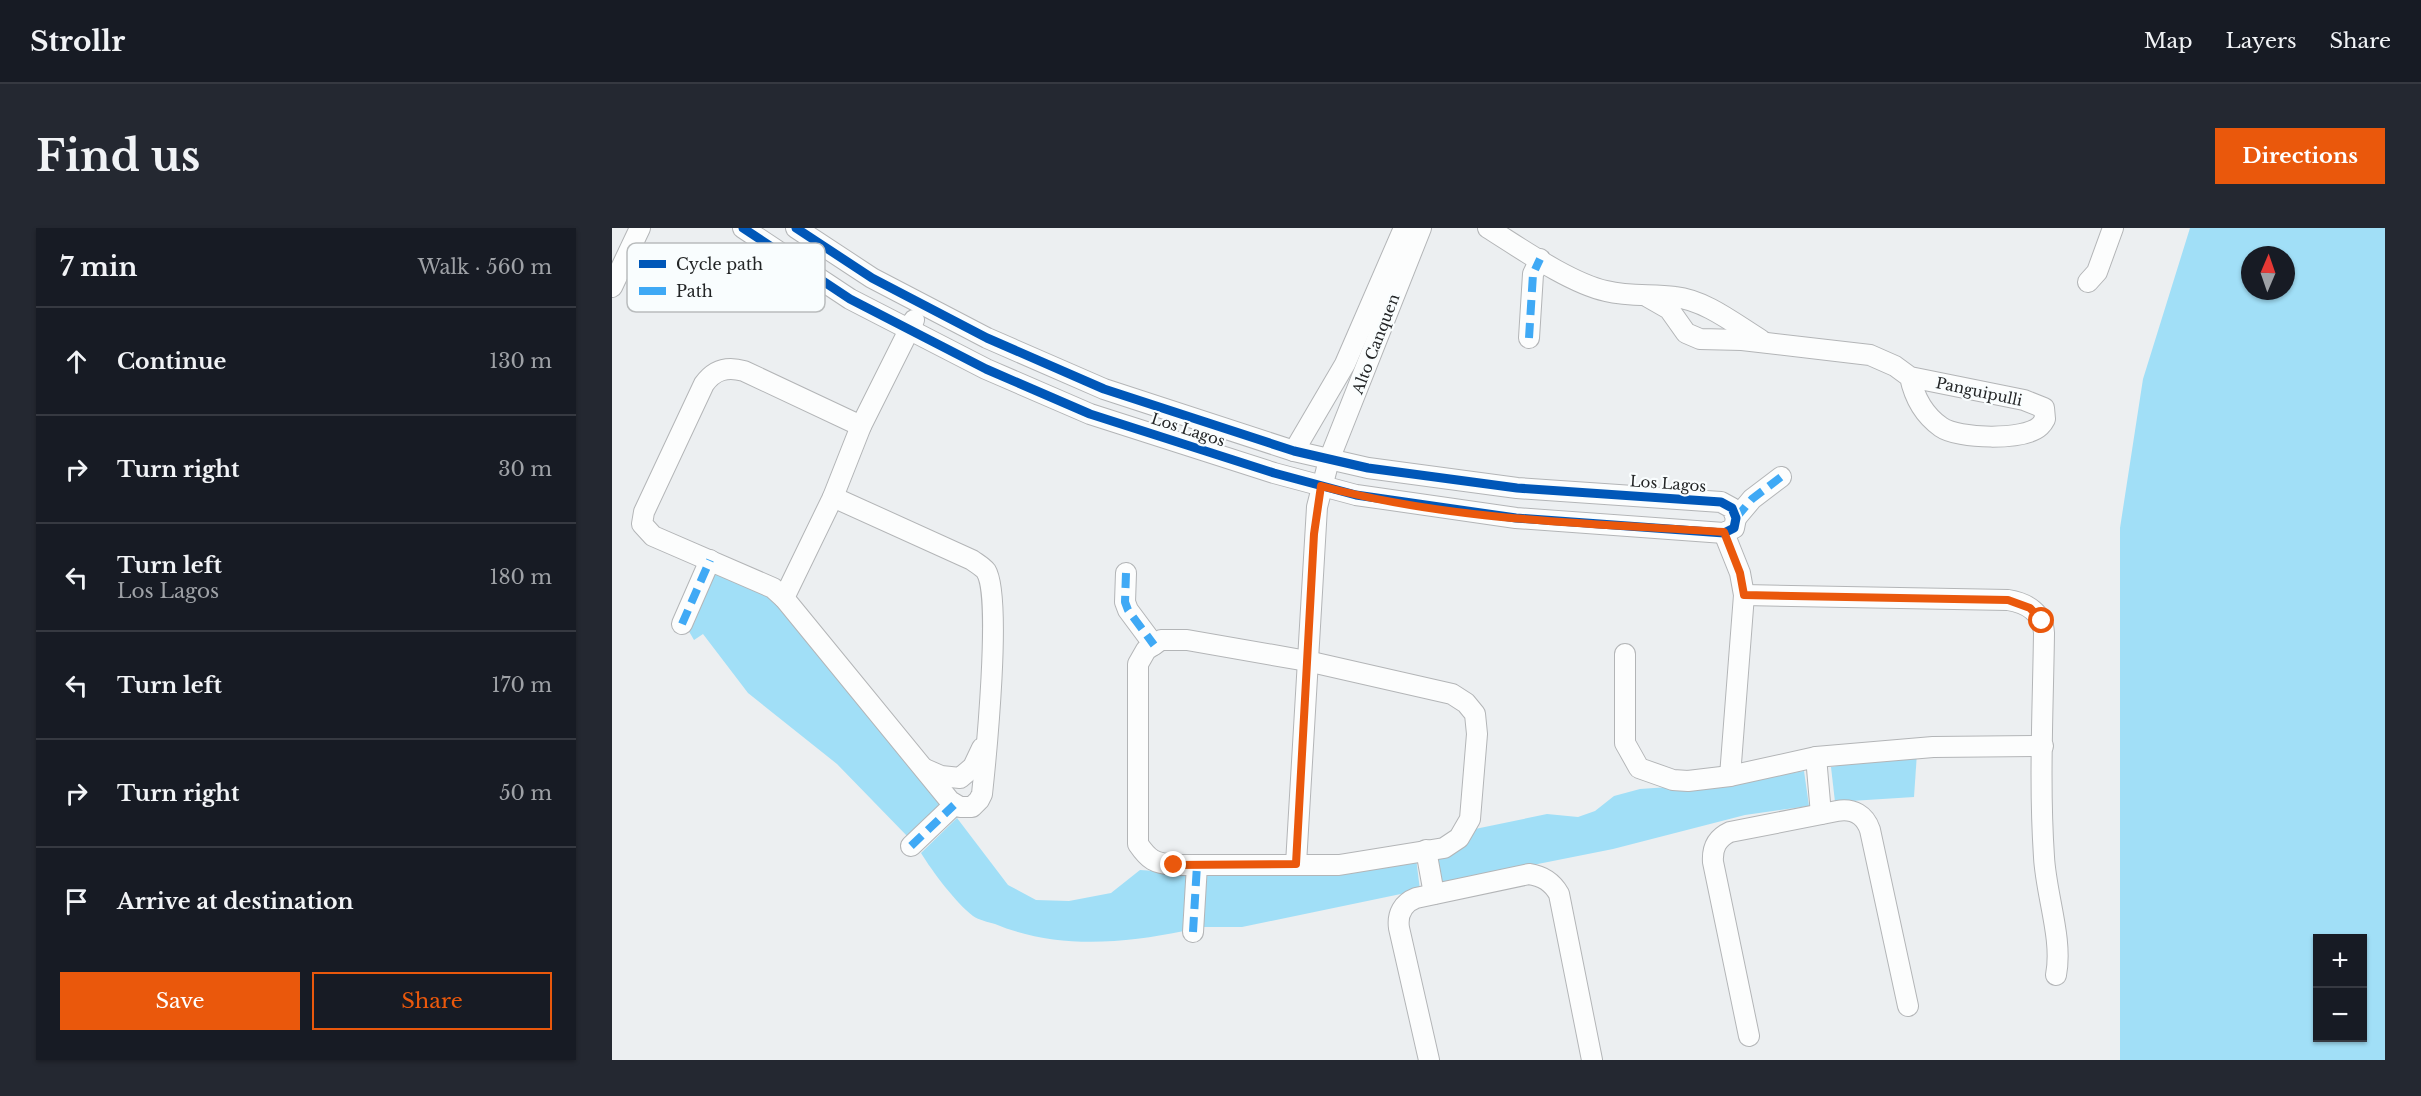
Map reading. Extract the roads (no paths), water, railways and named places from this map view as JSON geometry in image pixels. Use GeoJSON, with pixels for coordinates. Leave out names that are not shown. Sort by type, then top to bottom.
{"type":"FeatureCollection","features":[{"type":"Feature","properties":{"kind":"street"},"geometry":{"type":"LineString","coordinates":[[633,243],[640,228]]}},
{"type":"Feature","properties":{"kind":"street","name":"Los Lagos"},"geometry":{"type":"LineString","coordinates":[[743,228],[766,243]]}},
{"type":"Feature","properties":{"kind":"street","name":"Los Lagos"},"geometry":{"type":"LineString","coordinates":[[796,228],[819,243]]}},
{"type":"Feature","properties":{"kind":"street","name":"Alto Canquen"},"geometry":{"type":"LineString","coordinates":[[1294,451],[1345,364],[1404,228]]}},
{"type":"Feature","properties":{"kind":"street","name":"Alto Canquen"},"geometry":{"type":"LineString","coordinates":[[1296,864],[1314,534],[1321,486],[1329,460],[1421,228]]}},
{"type":"Feature","properties":{"kind":"street","name":"Panguipulli"},"geometry":{"type":"LineString","coordinates":[[1488,228],[1581,282],[1605,291],[1647,297],[1675,297],[1695,302],[1715,311],[1766,343]]}},
{"type":"Feature","properties":{"kind":"street"},"geometry":{"type":"LineString","coordinates":[[2088,282],[2097,272],[2113,228]]}},
{"type":"Feature","properties":{"kind":"street","name":"Los Lagos"},"geometry":{"type":"LineString","coordinates":[[825,247],[872,278],[987,338],[1104,389],[1294,451],[1368,468],[1517,488],[1721,502],[1732,508],[1730,525],[1698,531],[1516,518],[1356,495],[1321,486],[1090,414],[986,369],[850,299],[825,282]]}},
{"type":"Feature","properties":{"kind":"street"},"geometry":{"type":"LineString","coordinates":[[612,287],[627,255]]}},
{"type":"Feature","properties":{"kind":"street"},"geometry":{"type":"LineString","coordinates":[[1529,338],[1533,274],[1540,259]]}},
{"type":"Feature","properties":{"kind":"street","name":"Panguipulli"},"geometry":{"type":"LineString","coordinates":[[1647,297],[1670,309],[1686,333],[1700,339],[1766,343],[1870,355],[1895,366],[1910,377],[2024,400],[2044,408],[2045,419],[2040,427],[2025,433],[1978,437],[1942,428],[1914,396],[1910,377]]}},
{"type":"Feature","properties":{"kind":"street"},"geometry":{"type":"LineString","coordinates":[[784,598],[833,497],[861,426],[922,304]]}},
{"type":"Feature","properties":{"kind":"street"},"geometry":{"type":"LineString","coordinates":[[1345,364],[1366,371]]}},
{"type":"Feature","properties":{"kind":"street"},"geometry":{"type":"LineString","coordinates":[[833,497],[972,560],[986,571],[993,593],[994,623],[982,789],[980,800],[972,807],[966,809],[952,803],[784,598],[773,588],[653,536],[642,524],[644,512],[708,378],[715,373],[729,368],[744,371],[861,426]]}},
{"type":"Feature","properties":{"kind":"street"},"geometry":{"type":"LineString","coordinates":[[1730,776],[1744,595],[1730,525],[1752,499],[1781,477]]}},
{"type":"Feature","properties":{"kind":"street"},"geometry":{"type":"LineString","coordinates":[[1698,531],[1707,518],[1705,508],[1699,501]]}},
{"type":"Feature","properties":{"kind":"street"},"geometry":{"type":"LineString","coordinates":[[682,624],[710,560]]}},
{"type":"Feature","properties":{"kind":"street"},"geometry":{"type":"LineString","coordinates":[[1126,573],[1125,602],[1128,610],[1154,645]]}},
{"type":"Feature","properties":{"kind":"street"},"geometry":{"type":"LineString","coordinates":[[1744,595],[2008,600],[2024,604],[2039,617],[2044,627],[2044,859],[2049,904],[2058,948],[2056,975]]}},
{"type":"Feature","properties":{"kind":"street"},"geometry":{"type":"LineString","coordinates":[[1161,640],[1187,640],[1306,661],[1452,694],[1466,703],[1475,714],[1477,734],[1470,819],[1459,838],[1444,848],[1339,865],[1197,865],[1160,863],[1147,858],[1138,844],[1138,664],[1146,650],[1154,645],[1161,640]]}},
{"type":"Feature","properties":{"kind":"street"},"geometry":{"type":"LineString","coordinates":[[1625,654],[1625,743],[1639,768],[1673,780],[1688,781],[1730,776],[1816,758],[1933,747],[2043,746]]}},
{"type":"Feature","properties":{"kind":"street"},"geometry":{"type":"LineString","coordinates":[[952,803],[950,786],[973,767],[986,740]]}},
{"type":"Feature","properties":{"kind":"street"},"geometry":{"type":"LineString","coordinates":[[1816,758],[1821,814]]}},
{"type":"Feature","properties":{"kind":"street"},"geometry":{"type":"LineString","coordinates":[[922,768],[941,776],[974,779],[982,789]]}},
{"type":"Feature","properties":{"kind":"street"},"geometry":{"type":"LineString","coordinates":[[911,846],[952,803]]}},
{"type":"Feature","properties":{"kind":"street"},"geometry":{"type":"LineString","coordinates":[[1749,1036],[1713,862],[1713,851],[1719,840],[1730,832],[1821,814],[1849,811],[1860,815],[1868,824],[1908,1006]]}},
{"type":"Feature","properties":{"kind":"street"},"geometry":{"type":"LineString","coordinates":[[1426,850],[1434,894]]}},
{"type":"Feature","properties":{"kind":"street"},"geometry":{"type":"LineString","coordinates":[[1193,932],[1197,865]]}},
{"type":"Feature","properties":{"kind":"street"},"geometry":{"type":"LineString","coordinates":[[1429,1060],[1398,920],[1400,913],[1407,903],[1434,894],[1529,874],[1537,875],[1550,882],[1561,901],[1592,1060]]}}]}
